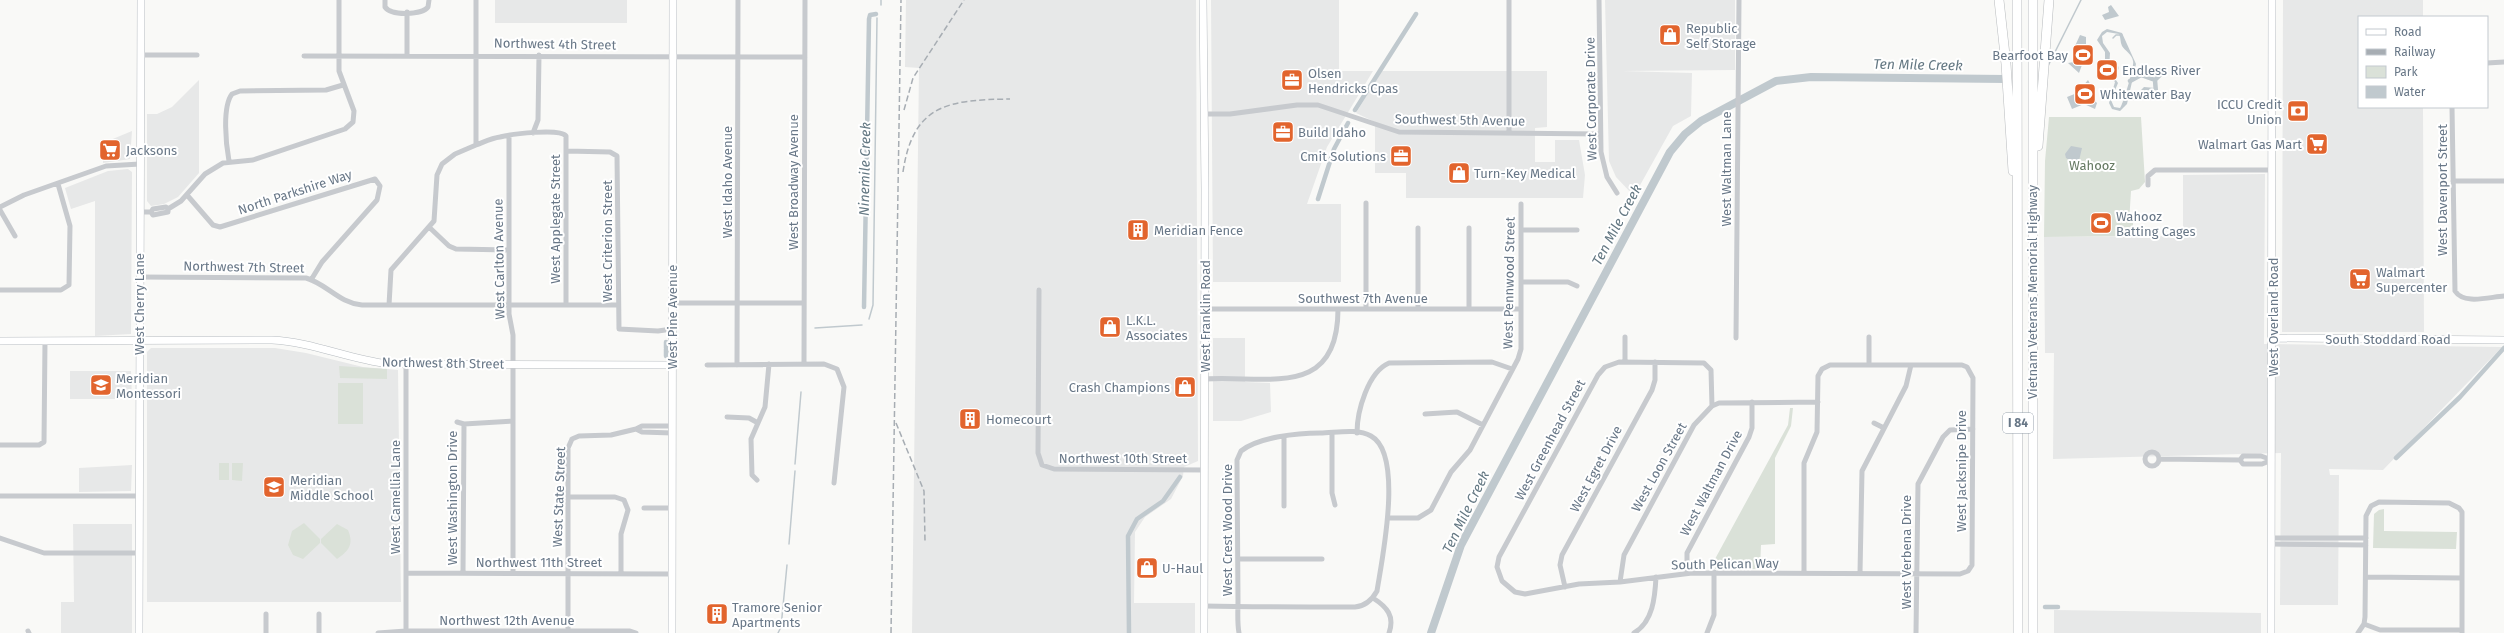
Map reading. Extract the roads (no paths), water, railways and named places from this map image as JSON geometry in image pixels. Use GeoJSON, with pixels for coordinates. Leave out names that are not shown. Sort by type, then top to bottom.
{"type":"FeatureCollection","features":[{"type":"Feature","properties":{"kind":"highway"},"geometry":{"type":"LineString","coordinates":[[1999,0],[2006,64],[2014,193],[2019,214]]}},
{"type":"Feature","properties":{"kind":"highway","name":"Vietnam Veterans Memorial Highway"},"geometry":{"type":"LineString","coordinates":[[2017,0],[2019,214],[2018,633]]}},
{"type":"Feature","properties":{"kind":"highway","name":"Vietnam Veterans Memorial Highway"},"geometry":{"type":"LineString","coordinates":[[2033,0],[2033,633]]}},
{"type":"Feature","properties":{"kind":"highway"},"geometry":{"type":"LineString","coordinates":[[2033,243],[2043,54],[2049,0]]}},
{"type":"Feature","properties":{"kind":"street","name":"West Cherry Lane"},"geometry":{"type":"LineString","coordinates":[[139,633],[139,212],[141,0]]}},
{"type":"Feature","properties":{"kind":"street"},"geometry":{"type":"LineString","coordinates":[[139,212],[151,212],[153,215],[159,215],[168,212],[168,209],[187,195],[205,174],[229,161],[253,160],[345,129],[353,122],[354,111],[343,85],[339,55],[339,0]]}},
{"type":"Feature","properties":{"kind":"street"},"geometry":{"type":"LineString","coordinates":[[385,0],[385,7],[388,11],[407,12],[425,11],[428,7],[429,0]]}},
{"type":"Feature","properties":{"kind":"street"},"geometry":{"type":"LineString","coordinates":[[476,0],[476,145]]}},
{"type":"Feature","properties":{"kind":"street","name":"West Pine Avenue"},"geometry":{"type":"LineString","coordinates":[[672,633],[673,0]]}},
{"type":"Feature","properties":{"kind":"street","name":"West Idaho Avenue"},"geometry":{"type":"LineString","coordinates":[[737,365],[738,0]]}},
{"type":"Feature","properties":{"kind":"street","name":"West Broadway Avenue"},"geometry":{"type":"LineString","coordinates":[[804,364],[805,0]]}},
{"type":"Feature","properties":{"kind":"street","name":"West Franklin Road"},"geometry":{"type":"LineString","coordinates":[[1203,0],[1205,309],[1204,633]]}},
{"type":"Feature","properties":{"kind":"street"},"geometry":{"type":"LineString","coordinates":[[1509,0],[1509,133]]}},
{"type":"Feature","properties":{"kind":"street","name":"West Corporate Drive"},"geometry":{"type":"LineString","coordinates":[[1599,0],[1600,134],[1604,168],[1617,193]]}},
{"type":"Feature","properties":{"kind":"street","name":"West Waltman Lane"},"geometry":{"type":"LineString","coordinates":[[1736,338],[1738,0]]}},
{"type":"Feature","properties":{"kind":"street","name":"West Overland Road"},"geometry":{"type":"LineString","coordinates":[[2271,633],[2273,338],[2272,0]]}},
{"type":"Feature","properties":{"kind":"street"},"geometry":{"type":"LineString","coordinates":[[407,12],[407,54]]}},
{"type":"Feature","properties":{"kind":"street","name":"Northwest 4th Street"},"geometry":{"type":"LineString","coordinates":[[304,56],[476,54],[805,57]]}},
{"type":"Feature","properties":{"kind":"street"},"geometry":{"type":"LineString","coordinates":[[140,55],[197,56]]}},
{"type":"Feature","properties":{"kind":"street"},"geometry":{"type":"LineString","coordinates":[[389,304],[391,270],[429,227],[436,215],[437,175],[442,164],[455,154],[499,137],[533,133],[538,120],[538,55]]}},
{"type":"Feature","properties":{"kind":"street"},"geometry":{"type":"LineString","coordinates":[[2488,63],[2504,62]]}},
{"type":"Feature","properties":{"kind":"street"},"geometry":{"type":"LineString","coordinates":[[229,161],[226,145],[227,104],[232,94],[240,90],[326,90],[343,85]]}},
{"type":"Feature","properties":{"kind":"street","name":"Southwest 5th Avenue"},"geometry":{"type":"LineString","coordinates":[[1204,114],[1230,114],[1312,105],[1332,108],[1382,128],[1399,132],[1600,134]]}},
{"type":"Feature","properties":{"kind":"street","name":"West Davenport Street"},"geometry":{"type":"LineString","coordinates":[[2452,108],[2454,286],[2458,295],[2467,299],[2504,296]]}},
{"type":"Feature","properties":{"kind":"street","name":"West Applegate Street"},"geometry":{"type":"LineString","coordinates":[[533,133],[558,132],[564,134],[567,151],[566,305]]}},
{"type":"Feature","properties":{"kind":"street","name":"West Carlton Avenue"},"geometry":{"type":"LineString","coordinates":[[509,136],[509,305],[513,335],[513,573]]}},
{"type":"Feature","properties":{"kind":"street","name":"West Criterion Street"},"geometry":{"type":"LineString","coordinates":[[567,151],[610,152],[615,154],[618,160],[619,329],[658,331],[672,329]]}},
{"type":"Feature","properties":{"kind":"street"},"geometry":{"type":"LineString","coordinates":[[15,236],[0,208],[24,194],[58,184],[106,166],[140,164]]}},
{"type":"Feature","properties":{"kind":"street"},"geometry":{"type":"LineString","coordinates":[[2148,185],[2148,176],[2155,170],[2272,170]]}},
{"type":"Feature","properties":{"kind":"street","name":"North Parkshire Way"},"geometry":{"type":"LineString","coordinates":[[187,195],[213,225],[217,227],[369,179],[378,182],[380,193],[377,200],[322,262],[311,280]]}},
{"type":"Feature","properties":{"kind":"street"},"geometry":{"type":"LineString","coordinates":[[2453,181],[2504,181]]}},
{"type":"Feature","properties":{"kind":"street"},"geometry":{"type":"LineString","coordinates":[[0,290],[61,290],[67,287],[70,282],[70,226],[58,184]]}},
{"type":"Feature","properties":{"kind":"street"},"geometry":{"type":"LineString","coordinates":[[1366,203],[1366,309]]}},
{"type":"Feature","properties":{"kind":"street","name":"West Pennwood Street"},"geometry":{"type":"LineString","coordinates":[[1388,518],[1418,518],[1431,510],[1449,477],[1470,450],[1521,349],[1521,204]]}},
{"type":"Feature","properties":{"kind":"street"},"geometry":{"type":"LineString","coordinates":[[429,227],[449,246],[456,249],[509,250]]}},
{"type":"Feature","properties":{"kind":"street"},"geometry":{"type":"LineString","coordinates":[[1418,228],[1418,309]]}},
{"type":"Feature","properties":{"kind":"street"},"geometry":{"type":"LineString","coordinates":[[1469,228],[1469,309]]}},
{"type":"Feature","properties":{"kind":"street"},"geometry":{"type":"LineString","coordinates":[[1521,230],[1578,230]]}},
{"type":"Feature","properties":{"kind":"street","name":"Northwest 7th Street"},"geometry":{"type":"LineString","coordinates":[[139,277],[293,277],[311,280],[341,299],[354,304],[618,305]]}},
{"type":"Feature","properties":{"kind":"street"},"geometry":{"type":"LineString","coordinates":[[1521,282],[1568,282],[1577,286]]}},
{"type":"Feature","properties":{"kind":"street","name":"Northwest 10th Street"},"geometry":{"type":"LineString","coordinates":[[1039,290],[1038,453],[1042,465],[1054,469],[1205,470]]}},
{"type":"Feature","properties":{"kind":"street"},"geometry":{"type":"LineString","coordinates":[[672,303],[804,303]]}},
{"type":"Feature","properties":{"kind":"street","name":"Southwest 7th Avenue"},"geometry":{"type":"LineString","coordinates":[[1205,309],[1521,309]]}},
{"type":"Feature","properties":{"kind":"street"},"geometry":{"type":"LineString","coordinates":[[1205,379],[1271,379],[1302,376],[1311,372],[1324,361],[1333,342],[1338,325],[1338,309]]}},
{"type":"Feature","properties":{"kind":"street"},"geometry":{"type":"LineString","coordinates":[[1625,337],[1625,362]]}},
{"type":"Feature","properties":{"kind":"street"},"geometry":{"type":"LineString","coordinates":[[1869,337],[1869,365]]}},
{"type":"Feature","properties":{"kind":"street","name":"South Stoddard Road"},"geometry":{"type":"LineString","coordinates":[[2273,338],[2504,340]]}},
{"type":"Feature","properties":{"kind":"street","name":"Northwest 8th Street"},"geometry":{"type":"LineString","coordinates":[[0,341],[278,340],[302,344],[359,359],[406,364],[672,365]]}},
{"type":"Feature","properties":{"kind":"street"},"geometry":{"type":"LineString","coordinates":[[0,445],[44,443],[44,341]]}},
{"type":"Feature","properties":{"kind":"street"},"geometry":{"type":"LineString","coordinates":[[1204,606],[1355,607],[1361,606],[1373,598],[1377,591],[1388,518],[1384,452],[1376,440],[1367,434],[1357,432],[1359,411],[1374,376],[1380,368],[1389,363],[1492,362],[1512,369]]}},
{"type":"Feature","properties":{"kind":"street","name":"West Greenhead Street"},"geometry":{"type":"LineString","coordinates":[[1497,567],[1499,557],[1598,375],[1609,364],[1625,362],[1699,362],[1708,366],[1712,370],[1712,406]]}},
{"type":"Feature","properties":{"kind":"street","name":"West Egret Drive"},"geometry":{"type":"LineString","coordinates":[[1564,587],[1560,565],[1562,555],[1652,390],[1655,380],[1655,362]]}},
{"type":"Feature","properties":{"kind":"street","name":"West Camellia Lane"},"geometry":{"type":"LineString","coordinates":[[406,364],[406,631]]}},
{"type":"Feature","properties":{"kind":"street"},"geometry":{"type":"LineString","coordinates":[[757,480],[752,475],[750,439],[765,407],[770,364]]}},
{"type":"Feature","properties":{"kind":"street"},"geometry":{"type":"LineString","coordinates":[[707,365],[824,364],[837,369],[844,387],[834,483]]}},
{"type":"Feature","properties":{"kind":"street"},"geometry":{"type":"LineString","coordinates":[[1804,573],[1804,463],[1817,432],[1818,376],[1822,369],[1830,365],[1911,365],[1906,386],[1862,471],[1860,479],[1860,573]]}},
{"type":"Feature","properties":{"kind":"street","name":"West Jacksnipe Drive"},"geometry":{"type":"LineString","coordinates":[[1911,365],[1962,365],[1970,371],[1973,378],[1972,565],[1968,571]]}},
{"type":"Feature","properties":{"kind":"street","name":"West Waltman Drive"},"geometry":{"type":"LineString","coordinates":[[1687,573],[1686,557],[1689,549],[1751,432],[1752,402]]}},
{"type":"Feature","properties":{"kind":"street"},"geometry":{"type":"LineString","coordinates":[[1712,406],[1719,403],[1818,402]]}},
{"type":"Feature","properties":{"kind":"street","name":"West Loon Street"},"geometry":{"type":"LineString","coordinates":[[1620,582],[1624,555],[1694,425],[1712,406]]}},
{"type":"Feature","properties":{"kind":"street"},"geometry":{"type":"LineString","coordinates":[[1425,414],[1457,412],[1483,425]]}},
{"type":"Feature","properties":{"kind":"street"},"geometry":{"type":"LineString","coordinates":[[728,417],[749,418],[758,423]]}},
{"type":"Feature","properties":{"kind":"street"},"geometry":{"type":"LineString","coordinates":[[457,422],[464,424],[513,421]]}},
{"type":"Feature","properties":{"kind":"street"},"geometry":{"type":"LineString","coordinates":[[1874,423],[1884,428]]}},
{"type":"Feature","properties":{"kind":"street","name":"West Washington Drive"},"geometry":{"type":"LineString","coordinates":[[462,573],[464,424]]}},
{"type":"Feature","properties":{"kind":"street","name":"West State Street"},"geometry":{"type":"LineString","coordinates":[[568,632],[568,448],[571,436],[611,435],[636,429],[642,432],[672,429]]}},
{"type":"Feature","properties":{"kind":"street","name":"West Verbena Drive"},"geometry":{"type":"LineString","coordinates":[[1916,633],[1918,484],[1943,437],[1950,430],[1973,429]]}},
{"type":"Feature","properties":{"kind":"street","name":"West Crest Wood Drive"},"geometry":{"type":"LineString","coordinates":[[1239,633],[1238,460],[1244,448],[1302,432],[1357,432]]}},
{"type":"Feature","properties":{"kind":"street"},"geometry":{"type":"LineString","coordinates":[[1332,432],[1332,494],[1335,505]]}},
{"type":"Feature","properties":{"kind":"street"},"geometry":{"type":"LineString","coordinates":[[1284,436],[1284,506]]}},
{"type":"Feature","properties":{"kind":"street"},"geometry":{"type":"LineString","coordinates":[[2240,460],[2243,456],[2261,456],[2272,460]]}},
{"type":"Feature","properties":{"kind":"street"},"geometry":{"type":"LineString","coordinates":[[2159,459],[2240,460],[2243,464],[2262,464],[2272,460]]}},
{"type":"Feature","properties":{"kind":"street"},"geometry":{"type":"LineString","coordinates":[[0,496],[139,496]]}},
{"type":"Feature","properties":{"kind":"street"},"geometry":{"type":"LineString","coordinates":[[568,497],[615,497],[624,500],[628,510],[621,534],[621,573]]}},
{"type":"Feature","properties":{"kind":"street"},"geometry":{"type":"LineString","coordinates":[[2358,633],[2364,624],[2366,516],[2371,506],[2379,502],[2449,503],[2459,508],[2463,517],[2462,631],[2380,630],[2364,624]]}},
{"type":"Feature","properties":{"kind":"street"},"geometry":{"type":"LineString","coordinates":[[644,508],[672,508]]}},
{"type":"Feature","properties":{"kind":"street"},"geometry":{"type":"LineString","coordinates":[[0,538],[44,553],[139,553]]}},
{"type":"Feature","properties":{"kind":"street"},"geometry":{"type":"LineString","coordinates":[[2272,541],[2366,538]]}},
{"type":"Feature","properties":{"kind":"street"},"geometry":{"type":"LineString","coordinates":[[2272,541],[2366,545]]}},
{"type":"Feature","properties":{"kind":"street"},"geometry":{"type":"LineString","coordinates":[[1238,559],[1322,559]]}},
{"type":"Feature","properties":{"kind":"street","name":"South Pelican Way"},"geometry":{"type":"LineString","coordinates":[[1497,567],[1502,581],[1520,594],[1530,594],[1564,587],[1620,582],[1687,573],[1960,574],[1968,571]]}},
{"type":"Feature","properties":{"kind":"street"},"geometry":{"type":"LineString","coordinates":[[1707,633],[1714,615],[1714,572]]}},
{"type":"Feature","properties":{"kind":"street","name":"Northwest 11th Street"},"geometry":{"type":"LineString","coordinates":[[406,573],[672,574]]}},
{"type":"Feature","properties":{"kind":"street"},"geometry":{"type":"LineString","coordinates":[[1634,633],[1644,624],[1655,603],[1656,577]]}},
{"type":"Feature","properties":{"kind":"street"},"geometry":{"type":"LineString","coordinates":[[2366,577],[2462,578]]}},
{"type":"Feature","properties":{"kind":"street"},"geometry":{"type":"LineString","coordinates":[[1373,598],[1384,605],[1390,614],[1389,633]]}},
{"type":"Feature","properties":{"kind":"street"},"geometry":{"type":"LineString","coordinates":[[266,614],[266,633]]}},
{"type":"Feature","properties":{"kind":"street"},"geometry":{"type":"LineString","coordinates":[[319,614],[319,633]]}},
{"type":"Feature","properties":{"kind":"street","name":"Northwest 12th Avenue"},"geometry":{"type":"LineString","coordinates":[[378,633],[406,631],[630,631],[636,633]]}},
{"type":"Feature","properties":{"kind":"water"},"geometry":{"type":"Polygon","coordinates":[[[2111,5],[2119,16],[2105,20],[2102,15],[2109,12],[2108,7],[2111,5]]]}},
{"type":"Feature","properties":{"kind":"water","name":"Endless River"},"geometry":{"type":"Polygon","coordinates":[[[2107,29],[2122,33],[2136,64],[2127,104],[2120,111],[2112,109],[2109,103],[2115,82],[2105,71],[2105,52],[2097,40],[2102,32],[2107,29]],[[2107,32],[2102,36],[2103,43],[2110,53],[2109,70],[2118,83],[2111,100],[2114,107],[2120,108],[2124,100],[2133,61],[2131,56],[2122,46],[2119,34],[2107,32]]]}},
{"type":"Feature","properties":{"kind":"water","name":"Bearfoot Bay"},"geometry":{"type":"Polygon","coordinates":[[[2080,35],[2086,37],[2086,54],[2079,73],[2068,63],[2074,62],[2082,51],[2075,46],[2080,35]]]}},
{"type":"Feature","properties":{"kind":"water"},"geometry":{"type":"Polygon","coordinates":[[[2114,63],[2119,68],[2114,73],[2109,68],[2114,63]]]}},
{"type":"Feature","properties":{"kind":"water","name":"Whitewater Bay"},"geometry":{"type":"Polygon","coordinates":[[[2088,80],[2096,95],[2094,100],[2097,103],[2095,109],[2084,104],[2072,109],[2067,97],[2077,93],[2088,80]]]}},
{"type":"Feature","properties":{"kind":"water"},"geometry":{"type":"Polygon","coordinates":[[[2144,87],[2155,88],[2154,99],[2140,97],[2141,90],[2144,87]]]}},
{"type":"Feature","properties":{"kind":"water"},"geometry":{"type":"Polygon","coordinates":[[[2071,146],[2082,148],[2078,165],[2066,158],[2065,154],[2071,146]]]}},
{"type":"Feature","properties":{"kind":"waterway"},"geometry":{"type":"LineString","coordinates":[[881,0],[881,5]]}},
{"type":"Feature","properties":{"kind":"waterway","name":"Ten Mile Creek"},"geometry":{"type":"LineString","coordinates":[[2048,66],[2081,0]]}},
{"type":"Feature","properties":{"kind":"waterway"},"geometry":{"type":"LineString","coordinates":[[864,307],[869,19],[870,15],[876,14]]}},
{"type":"Feature","properties":{"kind":"waterway"},"geometry":{"type":"LineString","coordinates":[[1355,110],[1416,14]]}},
{"type":"Feature","properties":{"kind":"waterway","name":"Ninemile Creek"},"geometry":{"type":"LineString","coordinates":[[869,319],[873,305],[877,18]]}},
{"type":"Feature","properties":{"kind":"waterway"},"geometry":{"type":"LineString","coordinates":[[2113,38],[2116,35],[2122,35]]}},
{"type":"Feature","properties":{"kind":"waterway"},"geometry":{"type":"LineString","coordinates":[[2155,80],[2161,74]]}},
{"type":"Feature","properties":{"kind":"waterway"},"geometry":{"type":"LineString","coordinates":[[2130,81],[2141,75],[2155,80],[2156,93],[2150,93]]}},
{"type":"Feature","properties":{"kind":"waterway","name":"Ten Mile Creek"},"geometry":{"type":"LineString","coordinates":[[1431,633],[1461,545],[1670,152],[1685,134],[1701,121],[1776,81],[1811,77],[2006,79]]}},
{"type":"Feature","properties":{"kind":"waterway"},"geometry":{"type":"LineString","coordinates":[[1318,199],[1334,149],[1348,123]]}},
{"type":"Feature","properties":{"kind":"waterway","name":"Ninemile Creek"},"geometry":{"type":"LineString","coordinates":[[815,328],[862,325]]}},
{"type":"Feature","properties":{"kind":"waterway"},"geometry":{"type":"LineString","coordinates":[[666,342],[666,348]]}},
{"type":"Feature","properties":{"kind":"waterway"},"geometry":{"type":"LineString","coordinates":[[2396,458],[2460,397],[2504,348]]}},
{"type":"Feature","properties":{"kind":"waterway"},"geometry":{"type":"LineString","coordinates":[[666,349],[666,356]]}},
{"type":"Feature","properties":{"kind":"waterway","name":"Ninemile Creek"},"geometry":{"type":"LineString","coordinates":[[795,464],[801,392]]}},
{"type":"Feature","properties":{"kind":"waterway","name":"Ninemile Creek"},"geometry":{"type":"LineString","coordinates":[[789,544],[795,471]]}},
{"type":"Feature","properties":{"kind":"waterway"},"geometry":{"type":"LineString","coordinates":[[1129,633],[1128,536],[1137,519],[1163,501],[1180,477]]}},
{"type":"Feature","properties":{"kind":"waterway","name":"Ninemile Creek"},"geometry":{"type":"LineString","coordinates":[[778,633],[781,627],[787,565]]}},
{"type":"Feature","properties":{"kind":"waterway"},"geometry":{"type":"LineString","coordinates":[[2045,607],[2058,607]]}},
{"type":"Feature","properties":{"kind":"railway"},"geometry":{"type":"LineString","coordinates":[[891,633],[901,0]]}},
{"type":"Feature","properties":{"kind":"railway"},"geometry":{"type":"LineString","coordinates":[[904,110],[913,78],[964,0]]}},
{"type":"Feature","properties":{"kind":"railway"},"geometry":{"type":"LineString","coordinates":[[903,172],[908,149],[916,132],[925,119],[938,110],[952,104],[969,101],[1010,99]]}},
{"type":"Feature","properties":{"kind":"railway"},"geometry":{"type":"LineString","coordinates":[[896,423],[924,491],[925,541]]}},
{"type":"Feature","properties":{"kind":"place","name":"Republic Self Storage"},"geometry":{"type":"Point","coordinates":[1670,35]}},
{"type":"Feature","properties":{"kind":"place","name":"Bearfoot Bay"},"geometry":{"type":"Point","coordinates":[2083,55]}},
{"type":"Feature","properties":{"kind":"place","name":"Endless River"},"geometry":{"type":"Point","coordinates":[2107,70]}},
{"type":"Feature","properties":{"kind":"place","name":"Olsen Hendricks Cpas"},"geometry":{"type":"Point","coordinates":[1292,80]}},
{"type":"Feature","properties":{"kind":"place","name":"Whitewater Bay"},"geometry":{"type":"Point","coordinates":[2085,94]}},
{"type":"Feature","properties":{"kind":"place","name":"ICCU Credit Union"},"geometry":{"type":"Point","coordinates":[2298,111]}},
{"type":"Feature","properties":{"kind":"place","name":"Build Idaho"},"geometry":{"type":"Point","coordinates":[1283,132]}},
{"type":"Feature","properties":{"kind":"place","name":"Walmart Gas Mart"},"geometry":{"type":"Point","coordinates":[2317,144]}},
{"type":"Feature","properties":{"kind":"place","name":"Jacksons"},"geometry":{"type":"Point","coordinates":[110,150]}},
{"type":"Feature","properties":{"kind":"place","name":"Cmit Solutions"},"geometry":{"type":"Point","coordinates":[1401,156]}},
{"type":"Feature","properties":{"kind":"place","name":"Turn-Key Medical"},"geometry":{"type":"Point","coordinates":[1459,173]}},
{"type":"Feature","properties":{"kind":"place","name":"Wahooz Batting Cages"},"geometry":{"type":"Point","coordinates":[2101,223]}},
{"type":"Feature","properties":{"kind":"place","name":"Meridian Fence"},"geometry":{"type":"Point","coordinates":[1138,230]}},
{"type":"Feature","properties":{"kind":"place","name":"Walmart Supercenter"},"geometry":{"type":"Point","coordinates":[2360,279]}},
{"type":"Feature","properties":{"kind":"place","name":"L.K.L. Associates"},"geometry":{"type":"Point","coordinates":[1110,327]}},
{"type":"Feature","properties":{"kind":"place","name":"Meridian Montessori"},"geometry":{"type":"Point","coordinates":[101,385]}},
{"type":"Feature","properties":{"kind":"place","name":"Crash Champions"},"geometry":{"type":"Point","coordinates":[1185,387]}},
{"type":"Feature","properties":{"kind":"place","name":"Homecourt"},"geometry":{"type":"Point","coordinates":[970,419]}},
{"type":"Feature","properties":{"kind":"place","name":"Meridian Middle School"},"geometry":{"type":"Point","coordinates":[274,487]}},
{"type":"Feature","properties":{"kind":"place","name":"U-Haul"},"geometry":{"type":"Point","coordinates":[1147,568]}},
{"type":"Feature","properties":{"kind":"place","name":"Tramore Senior Apartments"},"geometry":{"type":"Point","coordinates":[717,614]}},
{"type":"Feature","properties":{"kind":"park label","name":"Wahooz"},"geometry":{"type":"Point","coordinates":[2092,165]}}]}
